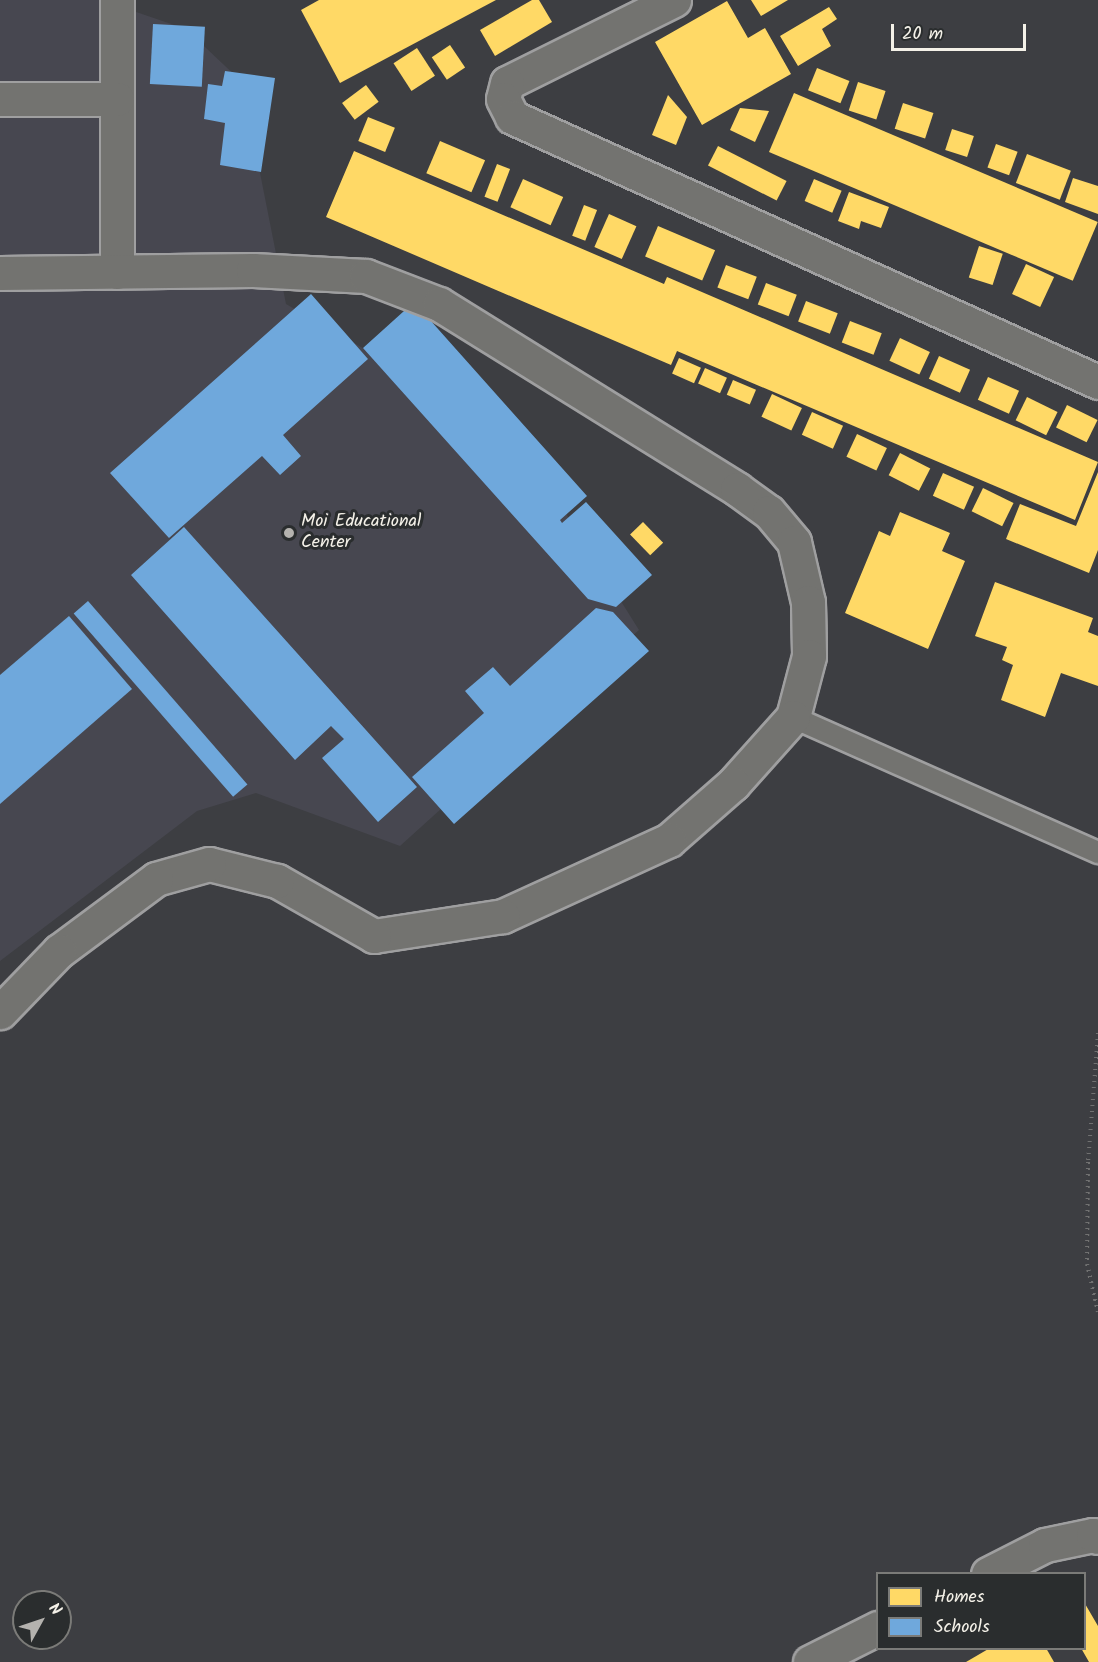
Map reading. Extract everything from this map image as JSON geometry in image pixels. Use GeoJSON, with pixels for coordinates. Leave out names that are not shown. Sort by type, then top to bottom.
{"type":"FeatureCollection","features":[{"type":"Feature","properties":{"kind":"street"},"geometry":{"type":"LineString","coordinates":[[117,0],[117,272]]}},
{"type":"Feature","properties":{"kind":"street"},"geometry":{"type":"LineString","coordinates":[[674,0],[507,84],[503,99],[512,117],[1098,382]]}},
{"type":"Feature","properties":{"kind":"street"},"geometry":{"type":"LineString","coordinates":[[0,99],[117,99]]}},
{"type":"Feature","properties":{"kind":"street"},"geometry":{"type":"LineString","coordinates":[[0,273],[253,270],[366,276],[439,303],[737,489],[769,512],[794,542],[807,602],[809,656],[793,717],[733,784],[669,840],[503,916],[374,936],[277,881],[209,864],[156,879],[59,951],[0,1012]]}},
{"type":"Feature","properties":{"kind":"street"},"geometry":{"type":"LineString","coordinates":[[992,1572],[1045,1545],[1093,1535],[1098,1537]]}},
{"type":"Feature","properties":{"kind":"street"},"geometry":{"type":"LineString","coordinates":[[810,1662],[876,1629]]}},
{"type":"Feature","properties":{"kind":"lane"},"geometry":{"type":"LineString","coordinates":[[793,717],[1098,852]]}},
{"type":"Feature","properties":{"kind":"path"},"geometry":{"type":"LineString","coordinates":[[1098,1033],[1088,1162],[1087,1264],[1098,1312]]}},
{"type":"Feature","properties":{"kind":"shaded area","name":"Moi Educational Center"},"geometry":{"type":"Polygon","coordinates":[[[0,0],[101,0],[186,29],[242,82],[286,304],[518,437],[639,630],[400,846],[256,793],[197,811],[0,961],[0,0]]]}},
{"type":"Feature","properties":{"kind":"building: Homes"},"geometry":{"type":"Polygon","coordinates":[[[319,0],[496,0],[340,83],[301,10],[319,0]]]}},
{"type":"Feature","properties":{"kind":"building: Homes"},"geometry":{"type":"Polygon","coordinates":[[[532,0],[539,0],[552,22],[495,56],[480,30],[532,0]]]}},
{"type":"Feature","properties":{"kind":"building: Homes"},"geometry":{"type":"Polygon","coordinates":[[[751,0],[788,0],[761,16],[751,0]]]}},
{"type":"Feature","properties":{"kind":"building: Homes"},"geometry":{"type":"Polygon","coordinates":[[[727,1],[748,38],[765,28],[791,74],[702,125],[655,42],[727,1]]]}},
{"type":"Feature","properties":{"kind":"building: Homes"},"geometry":{"type":"Polygon","coordinates":[[[829,7],[837,19],[822,29],[831,46],[798,66],[780,36],[829,7]]]}},
{"type":"Feature","properties":{"kind":"building: Homes"},"geometry":{"type":"Polygon","coordinates":[[[450,45],[465,67],[447,80],[432,57],[450,45]]]}},
{"type":"Feature","properties":{"kind":"building: Homes"},"geometry":{"type":"Polygon","coordinates":[[[417,48],[435,76],[411,91],[394,63],[417,48]]]}},
{"type":"Feature","properties":{"kind":"building: Homes"},"geometry":{"type":"Polygon","coordinates":[[[817,68],[849,81],[840,103],[808,90],[817,68]]]}},
{"type":"Feature","properties":{"kind":"building: Homes"},"geometry":{"type":"Polygon","coordinates":[[[858,82],[886,91],[876,119],[849,111],[858,82]]]}},
{"type":"Feature","properties":{"kind":"building: Homes"},"geometry":{"type":"Polygon","coordinates":[[[366,85],[379,102],[355,120],[342,103],[366,85]]]}},
{"type":"Feature","properties":{"kind":"building: Homes"},"geometry":{"type":"Polygon","coordinates":[[[794,93],[1098,222],[1073,281],[769,152],[794,93]]]}},
{"type":"Feature","properties":{"kind":"building: Homes"},"geometry":{"type":"Polygon","coordinates":[[[668,95],[687,117],[676,145],[652,135],[668,95]]]}},
{"type":"Feature","properties":{"kind":"building: Homes"},"geometry":{"type":"Polygon","coordinates":[[[903,103],[933,113],[925,139],[895,129],[903,103]]]}},
{"type":"Feature","properties":{"kind":"building: Homes"},"geometry":{"type":"Polygon","coordinates":[[[740,108],[769,111],[755,142],[730,130],[740,108]]]}},
{"type":"Feature","properties":{"kind":"building: Homes"},"geometry":{"type":"Polygon","coordinates":[[[368,117],[395,128],[385,152],[358,141],[368,117]]]}},
{"type":"Feature","properties":{"kind":"building: Homes"},"geometry":{"type":"Polygon","coordinates":[[[952,129],[974,136],[967,157],[945,150],[952,129]]]}},
{"type":"Feature","properties":{"kind":"building: Homes"},"geometry":{"type":"Polygon","coordinates":[[[440,141],[485,160],[471,192],[426,173],[440,141]]]}},
{"type":"Feature","properties":{"kind":"building: Homes"},"geometry":{"type":"Polygon","coordinates":[[[996,144],[1018,152],[1009,175],[987,167],[996,144]]]}},
{"type":"Feature","properties":{"kind":"building: Homes"},"geometry":{"type":"Polygon","coordinates":[[[718,146],[787,181],[777,201],[708,166],[718,146]]]}},
{"type":"Feature","properties":{"kind":"building: Homes"},"geometry":{"type":"Polygon","coordinates":[[[354,151],[664,284],[667,277],[1098,462],[1075,520],[677,351],[671,365],[326,217],[354,151]]]}},
{"type":"Feature","properties":{"kind":"building: Homes"},"geometry":{"type":"Polygon","coordinates":[[[1027,154],[1071,171],[1060,200],[1016,183],[1027,154]]]}},
{"type":"Feature","properties":{"kind":"building: Homes"},"geometry":{"type":"Polygon","coordinates":[[[497,164],[510,169],[498,202],[484,197],[497,164]]]}},
{"type":"Feature","properties":{"kind":"building: Homes"},"geometry":{"type":"Polygon","coordinates":[[[1073,178],[1098,186],[1098,214],[1065,202],[1073,178]]]}},
{"type":"Feature","properties":{"kind":"building: Homes"},"geometry":{"type":"Polygon","coordinates":[[[523,179],[563,197],[551,225],[510,207],[523,179]]]}},
{"type":"Feature","properties":{"kind":"building: Homes"},"geometry":{"type":"Polygon","coordinates":[[[814,179],[842,191],[832,213],[805,201],[814,179]]]}},
{"type":"Feature","properties":{"kind":"building: Homes"},"geometry":{"type":"Polygon","coordinates":[[[849,192],[889,207],[881,228],[861,221],[859,229],[838,221],[849,192]]]}},
{"type":"Feature","properties":{"kind":"building: Homes"},"geometry":{"type":"Polygon","coordinates":[[[584,205],[597,210],[585,241],[572,236],[584,205]]]}},
{"type":"Feature","properties":{"kind":"building: Homes"},"geometry":{"type":"Polygon","coordinates":[[[609,214],[636,226],[622,259],[594,247],[609,214]]]}},
{"type":"Feature","properties":{"kind":"building: Homes"},"geometry":{"type":"Polygon","coordinates":[[[658,226],[715,250],[702,281],[645,256],[658,226]]]}},
{"type":"Feature","properties":{"kind":"building: Homes"},"geometry":{"type":"Polygon","coordinates":[[[979,246],[1003,254],[993,285],[969,277],[979,246]]]}},
{"type":"Feature","properties":{"kind":"building: Homes"},"geometry":{"type":"Polygon","coordinates":[[[1026,264],[1054,277],[1040,307],[1012,294],[1026,264]]]}},
{"type":"Feature","properties":{"kind":"building: Homes"},"geometry":{"type":"Polygon","coordinates":[[[726,265],[757,277],[748,299],[717,287],[726,265]]]}},
{"type":"Feature","properties":{"kind":"building: Homes"},"geometry":{"type":"Polygon","coordinates":[[[766,283],[797,295],[789,316],[758,304],[766,283]]]}},
{"type":"Feature","properties":{"kind":"building: Homes"},"geometry":{"type":"Polygon","coordinates":[[[806,301],[838,313],[830,334],[798,322],[806,301]]]}},
{"type":"Feature","properties":{"kind":"building: Homes"},"geometry":{"type":"Polygon","coordinates":[[[850,321],[882,333],[873,355],[842,342],[850,321]]]}},
{"type":"Feature","properties":{"kind":"building: Homes"},"geometry":{"type":"Polygon","coordinates":[[[900,338],[930,352],[919,375],[889,361],[900,338]]]}},
{"type":"Feature","properties":{"kind":"building: Homes"},"geometry":{"type":"Polygon","coordinates":[[[939,356],[970,370],[960,393],[929,379],[939,356]]]}},
{"type":"Feature","properties":{"kind":"building: Homes"},"geometry":{"type":"Polygon","coordinates":[[[679,358],[701,368],[694,383],[672,374],[679,358]]]}},
{"type":"Feature","properties":{"kind":"building: Homes"},"geometry":{"type":"Polygon","coordinates":[[[705,368],[727,378],[720,393],[698,384],[705,368]]]}},
{"type":"Feature","properties":{"kind":"building: Homes"},"geometry":{"type":"Polygon","coordinates":[[[988,377],[1019,391],[1009,414],[978,400],[988,377]]]}},
{"type":"Feature","properties":{"kind":"building: Homes"},"geometry":{"type":"Polygon","coordinates":[[[733,380],[756,390],[750,404],[727,395],[733,380]]]}},
{"type":"Feature","properties":{"kind":"building: Homes"},"geometry":{"type":"Polygon","coordinates":[[[772,394],[802,408],[791,431],[761,417],[772,394]]]}},
{"type":"Feature","properties":{"kind":"building: Homes"},"geometry":{"type":"Polygon","coordinates":[[[1027,397],[1058,412],[1046,435],[1016,420],[1027,397]]]}},
{"type":"Feature","properties":{"kind":"building: Homes"},"geometry":{"type":"Polygon","coordinates":[[[1067,405],[1098,420],[1087,442],[1056,427],[1067,405]]]}},
{"type":"Feature","properties":{"kind":"building: Homes"},"geometry":{"type":"Polygon","coordinates":[[[812,412],[843,426],[833,449],[802,435],[812,412]]]}},
{"type":"Feature","properties":{"kind":"building: Homes"},"geometry":{"type":"Polygon","coordinates":[[[857,434],[887,448],[876,471],[846,457],[857,434]]]}},
{"type":"Feature","properties":{"kind":"building: Homes"},"geometry":{"type":"Polygon","coordinates":[[[900,453],[930,468],[919,491],[889,475],[900,453]]]}},
{"type":"Feature","properties":{"kind":"building: Homes"},"geometry":{"type":"Polygon","coordinates":[[[1098,472],[1098,550],[1089,573],[1006,539],[1020,504],[1076,526],[1098,472]]]}},
{"type":"Feature","properties":{"kind":"building: Homes"},"geometry":{"type":"Polygon","coordinates":[[[943,473],[974,487],[964,510],[933,496],[943,473]]]}},
{"type":"Feature","properties":{"kind":"building: Homes"},"geometry":{"type":"Polygon","coordinates":[[[983,488],[1014,503],[1002,526],[972,511],[983,488]]]}},
{"type":"Feature","properties":{"kind":"building: Homes"},"geometry":{"type":"Polygon","coordinates":[[[900,512],[950,533],[942,551],[965,561],[928,649],[845,613],[879,531],[890,536],[900,512]]]}},
{"type":"Feature","properties":{"kind":"building: Homes"},"geometry":{"type":"Polygon","coordinates":[[[643,522],[663,543],[650,555],[630,535],[643,522]]]}},
{"type":"Feature","properties":{"kind":"building: Homes"},"geometry":{"type":"Polygon","coordinates":[[[995,582],[1093,618],[1088,632],[1098,636],[1098,686],[1061,673],[1045,717],[1001,700],[1013,665],[1002,660],[1007,647],[975,636],[995,582]]]}},
{"type":"Feature","properties":{"kind":"building: Homes"},"geometry":{"type":"Polygon","coordinates":[[[1086,1605],[1098,1626],[1098,1662],[1089,1662],[1082,1650],[1086,1650],[1086,1605]]]}},
{"type":"Feature","properties":{"kind":"building: Homes"},"geometry":{"type":"Polygon","coordinates":[[[987,1650],[1047,1650],[1054,1662],[966,1662],[987,1650]]]}},
{"type":"Feature","properties":{"kind":"building: Schools"},"geometry":{"type":"Polygon","coordinates":[[[153,24],[205,27],[202,87],[150,84],[153,24]]]}},
{"type":"Feature","properties":{"kind":"building: Schools"},"geometry":{"type":"Polygon","coordinates":[[[225,71],[275,78],[261,172],[220,165],[225,123],[204,119],[208,84],[222,86],[225,71]]]}},
{"type":"Feature","properties":{"kind":"building: Schools"},"geometry":{"type":"Polygon","coordinates":[[[311,294],[368,359],[283,435],[301,456],[280,475],[262,456],[169,538],[110,473],[311,294]]]}},
{"type":"Feature","properties":{"kind":"building: Schools"},"geometry":{"type":"Polygon","coordinates":[[[414,302],[587,496],[560,520],[562,523],[586,502],[652,575],[616,607],[588,599],[363,348],[414,302]]]}},
{"type":"Feature","properties":{"kind":"building: Schools"},"geometry":{"type":"Polygon","coordinates":[[[184,527],[417,787],[378,822],[322,758],[344,739],[331,726],[295,760],[131,575],[184,527]]]}},
{"type":"Feature","properties":{"kind":"building: Schools"},"geometry":{"type":"Polygon","coordinates":[[[88,601],[247,784],[233,797],[74,613],[88,601]]]}},
{"type":"Feature","properties":{"kind":"building: Schools"},"geometry":{"type":"Polygon","coordinates":[[[596,608],[613,612],[649,651],[454,824],[412,777],[484,713],[465,691],[493,667],[510,686],[596,608]]]}},
{"type":"Feature","properties":{"kind":"building: Schools"},"geometry":{"type":"Polygon","coordinates":[[[69,616],[132,689],[0,804],[0,675],[69,616]]]}},
{"type":"Feature","properties":{"kind":"place","name":"Moi Educational Center"},"geometry":{"type":"Point","coordinates":[289,533]}}]}
